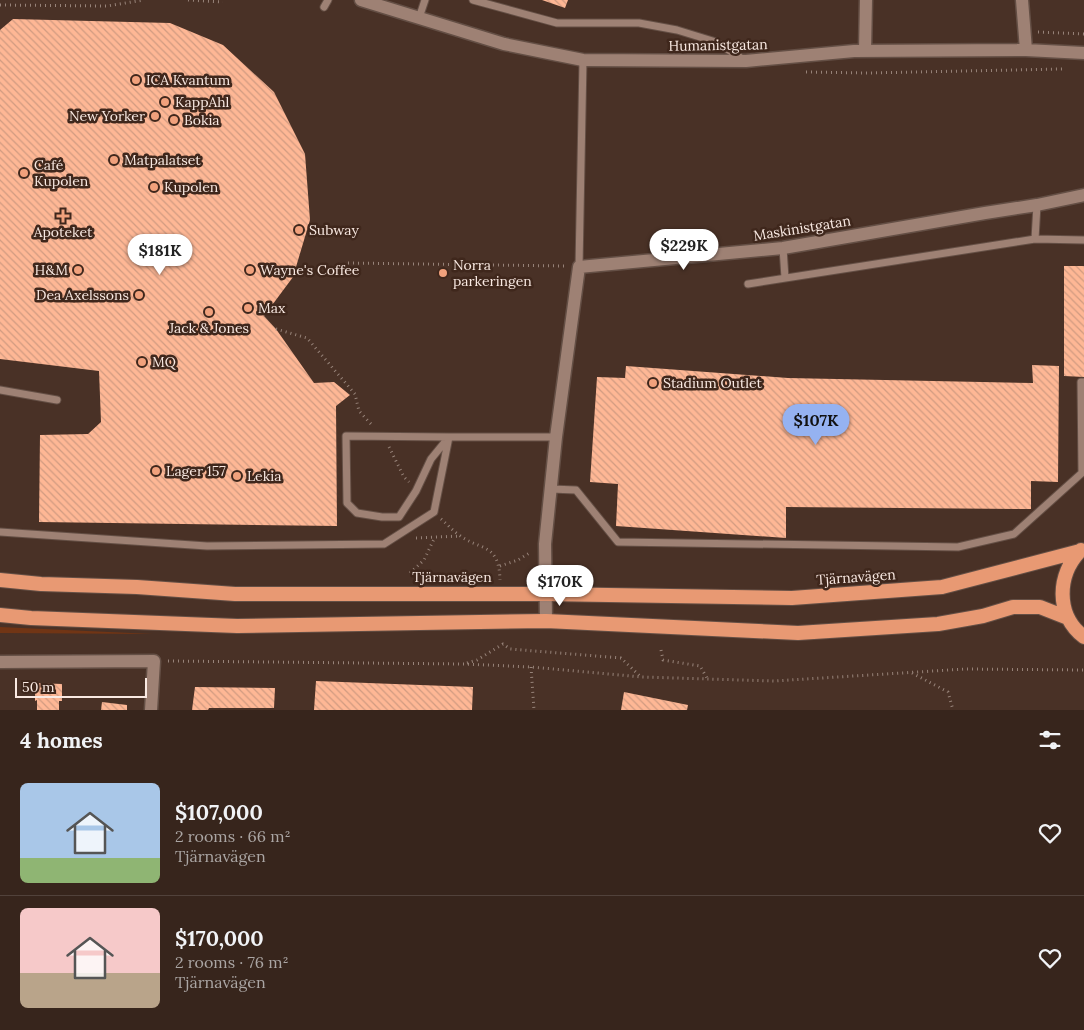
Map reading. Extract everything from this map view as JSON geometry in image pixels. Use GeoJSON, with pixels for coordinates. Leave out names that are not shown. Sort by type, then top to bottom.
{"type":"FeatureCollection","features":[{"type":"Feature","properties":{"kind":"highway","name":"Tjärnavägen"},"geometry":{"type":"LineString","coordinates":[[0,580],[41,584],[137,587],[235,594],[546,594],[792,598],[942,587],[1082,549]]}},
{"type":"Feature","properties":{"kind":"highway"},"geometry":{"type":"LineString","coordinates":[[1082,549],[1071,562],[1063,582],[1063,604],[1068,618],[1084,638]]}},
{"type":"Feature","properties":{"kind":"highway"},"geometry":{"type":"LineString","coordinates":[[0,615],[31,618],[237,626],[546,621],[798,633],[938,624],[983,616],[1013,608],[1033,606],[1048,609],[1068,618]]}},
{"type":"Feature","properties":{"kind":"street","name":"Humanistgatan"},"geometry":{"type":"LineString","coordinates":[[361,0],[504,44],[583,60],[746,61],[866,51],[1026,50],[1084,53]]}},
{"type":"Feature","properties":{"kind":"street"},"geometry":{"type":"LineString","coordinates":[[866,0],[866,51]]}},
{"type":"Feature","properties":{"kind":"street"},"geometry":{"type":"LineString","coordinates":[[1022,0],[1026,50]]}},
{"type":"Feature","properties":{"kind":"street","name":"Maskinistgatan"},"geometry":{"type":"LineString","coordinates":[[579,267],[783,248],[1037,205],[1084,195]]}},
{"type":"Feature","properties":{"kind":"street"},"geometry":{"type":"LineString","coordinates":[[546,621],[546,544],[551,489],[556,437],[579,267]]}},
{"type":"Feature","properties":{"kind":"street"},"geometry":{"type":"LineString","coordinates":[[0,662],[154,661],[151,710]]}},
{"type":"Feature","properties":{"kind":"lane"},"geometry":{"type":"LineString","coordinates":[[419,18],[425,0]]}},
{"type":"Feature","properties":{"kind":"lane"},"geometry":{"type":"LineString","coordinates":[[473,0],[557,23],[639,23],[677,30],[716,42],[746,61]]}},
{"type":"Feature","properties":{"kind":"lane"},"geometry":{"type":"LineString","coordinates":[[579,267],[583,60]]}},
{"type":"Feature","properties":{"kind":"lane"},"geometry":{"type":"LineString","coordinates":[[1035,240],[1037,205]]}},
{"type":"Feature","properties":{"kind":"lane"},"geometry":{"type":"LineString","coordinates":[[748,284],[1035,240],[1084,240]]}},
{"type":"Feature","properties":{"kind":"lane"},"geometry":{"type":"LineString","coordinates":[[783,248],[785,278]]}},
{"type":"Feature","properties":{"kind":"lane"},"geometry":{"type":"LineString","coordinates":[[551,489],[576,490],[618,542],[958,547],[1014,534],[1083,472],[1081,382],[1084,382]]}},
{"type":"Feature","properties":{"kind":"lane"},"geometry":{"type":"LineString","coordinates":[[0,390],[57,400]]}},
{"type":"Feature","properties":{"kind":"lane"},"geometry":{"type":"LineString","coordinates":[[449,437],[431,459],[416,491],[399,517],[382,517],[357,513],[347,503],[346,436],[556,437]]}},
{"type":"Feature","properties":{"kind":"lane"},"geometry":{"type":"LineString","coordinates":[[0,532],[207,546],[384,544],[434,512],[449,437]]}},
{"type":"Feature","properties":{"kind":"path"},"geometry":{"type":"LineString","coordinates":[[0,5],[107,6],[144,0]]}},
{"type":"Feature","properties":{"kind":"path"},"geometry":{"type":"LineString","coordinates":[[188,0],[223,2]]}},
{"type":"Feature","properties":{"kind":"path"},"geometry":{"type":"LineString","coordinates":[[1025,32],[1084,34]]}},
{"type":"Feature","properties":{"kind":"path"},"geometry":{"type":"LineString","coordinates":[[348,264],[564,266]]}},
{"type":"Feature","properties":{"kind":"path"},"geometry":{"type":"LineString","coordinates":[[276,329],[307,338],[355,394],[359,411],[384,437]]}},
{"type":"Feature","properties":{"kind":"path"},"geometry":{"type":"LineString","coordinates":[[403,532],[410,538],[460,536]]}},
{"type":"Feature","properties":{"kind":"path"},"geometry":{"type":"LineString","coordinates":[[410,573],[424,560],[436,537]]}},
{"type":"Feature","properties":{"kind":"path"},"geometry":{"type":"LineString","coordinates":[[500,566],[518,560]]}},
{"type":"Feature","properties":{"kind":"path"},"geometry":{"type":"LineString","coordinates":[[464,664],[476,660],[503,644],[510,649],[621,658],[642,677]]}},
{"type":"Feature","properties":{"kind":"path"},"geometry":{"type":"LineString","coordinates":[[660,650],[663,660],[700,666],[707,679]]}},
{"type":"Feature","properties":{"kind":"path"},"geometry":{"type":"LineString","coordinates":[[154,661],[464,664],[531,667],[642,677],[774,681],[965,670],[1084,670]]}},
{"type":"Feature","properties":{"kind":"path"},"geometry":{"type":"LineString","coordinates":[[531,667],[534,710]]}},
{"type":"Feature","properties":{"kind":"path"},"geometry":{"type":"LineString","coordinates":[[911,673],[948,692],[953,710]]}},
{"type":"Feature","properties":{"kind":"shaded area"},"geometry":{"type":"Polygon","coordinates":[[[0,627],[153,634],[0,633],[0,627]]]}},
{"type":"Feature","properties":{"kind":"building"},"geometry":{"type":"Polygon","coordinates":[[[542,0],[568,0],[565,8],[542,0]]]}},
{"type":"Feature","properties":{"kind":"building","name":"Kupolen"},"geometry":{"type":"Polygon","coordinates":[[[13,19],[170,23],[223,45],[274,92],[305,154],[310,220],[293,277],[264,316],[276,329],[314,383],[334,382],[350,395],[336,406],[337,526],[39,522],[40,435],[88,434],[101,422],[99,371],[0,359],[0,30],[13,19]]]}},
{"type":"Feature","properties":{"kind":"building"},"geometry":{"type":"Polygon","coordinates":[[[1064,266],[1084,266],[1084,377],[1064,376],[1064,266]]]}},
{"type":"Feature","properties":{"kind":"building"},"geometry":{"type":"Polygon","coordinates":[[[1032,365],[1059,366],[1058,482],[1031,481],[1031,509],[786,507],[786,538],[616,526],[618,484],[590,482],[597,377],[625,378],[626,366],[788,378],[1033,383],[1032,365]]]}},
{"type":"Feature","properties":{"kind":"building"},"geometry":{"type":"Polygon","coordinates":[[[316,681],[473,687],[472,710],[314,710],[316,681]]]}},
{"type":"Feature","properties":{"kind":"building"},"geometry":{"type":"Polygon","coordinates":[[[35,683],[62,684],[62,701],[59,701],[59,710],[37,710],[35,683]]]}},
{"type":"Feature","properties":{"kind":"building"},"geometry":{"type":"Polygon","coordinates":[[[195,687],[275,688],[274,708],[209,708],[208,710],[192,710],[195,687]]]}},
{"type":"Feature","properties":{"kind":"building"},"geometry":{"type":"Polygon","coordinates":[[[624,692],[688,705],[687,710],[621,710],[624,692]]]}},
{"type":"Feature","properties":{"kind":"building"},"geometry":{"type":"Polygon","coordinates":[[[102,702],[127,705],[127,710],[101,710],[102,702]]]}},
{"type":"Feature","properties":{"kind":"place","name":"ICA Kvantum"},"geometry":{"type":"Point","coordinates":[136,80]}},
{"type":"Feature","properties":{"kind":"place","name":"KappAhl"},"geometry":{"type":"Point","coordinates":[165,102]}},
{"type":"Feature","properties":{"kind":"place","name":"New Yorker"},"geometry":{"type":"Point","coordinates":[155,116]}},
{"type":"Feature","properties":{"kind":"place","name":"Bokia"},"geometry":{"type":"Point","coordinates":[174,120]}},
{"type":"Feature","properties":{"kind":"place","name":"Matpalatset"},"geometry":{"type":"Point","coordinates":[114,160]}},
{"type":"Feature","properties":{"kind":"place","name":"Café Kupolen"},"geometry":{"type":"Point","coordinates":[24,173]}},
{"type":"Feature","properties":{"kind":"place","name":"Kupolen"},"geometry":{"type":"Point","coordinates":[154,187]}},
{"type":"Feature","properties":{"kind":"place","name":"Apoteket"},"geometry":{"type":"Point","coordinates":[63,216]}},
{"type":"Feature","properties":{"kind":"place","name":"Subway"},"geometry":{"type":"Point","coordinates":[299,230]}},
{"type":"Feature","properties":{"kind":"place","name":"H&M"},"geometry":{"type":"Point","coordinates":[78,270]}},
{"type":"Feature","properties":{"kind":"place","name":"Wayne's Coffee"},"geometry":{"type":"Point","coordinates":[250,270]}},
{"type":"Feature","properties":{"kind":"place","name":"Norra parkeringen"},"geometry":{"type":"Point","coordinates":[443,273]}},
{"type":"Feature","properties":{"kind":"place","name":"Dea Axelssons"},"geometry":{"type":"Point","coordinates":[139,295]}},
{"type":"Feature","properties":{"kind":"place","name":"Max"},"geometry":{"type":"Point","coordinates":[248,308]}},
{"type":"Feature","properties":{"kind":"place","name":"Jack & Jones"},"geometry":{"type":"Point","coordinates":[209,312]}},
{"type":"Feature","properties":{"kind":"place","name":"MQ"},"geometry":{"type":"Point","coordinates":[142,362]}},
{"type":"Feature","properties":{"kind":"place","name":"Stadium Outlet"},"geometry":{"type":"Point","coordinates":[653,383]}},
{"type":"Feature","properties":{"kind":"place","name":"Lager 157"},"geometry":{"type":"Point","coordinates":[156,471]}},
{"type":"Feature","properties":{"kind":"place","name":"Lekia"},"geometry":{"type":"Point","coordinates":[237,476]}}]}
